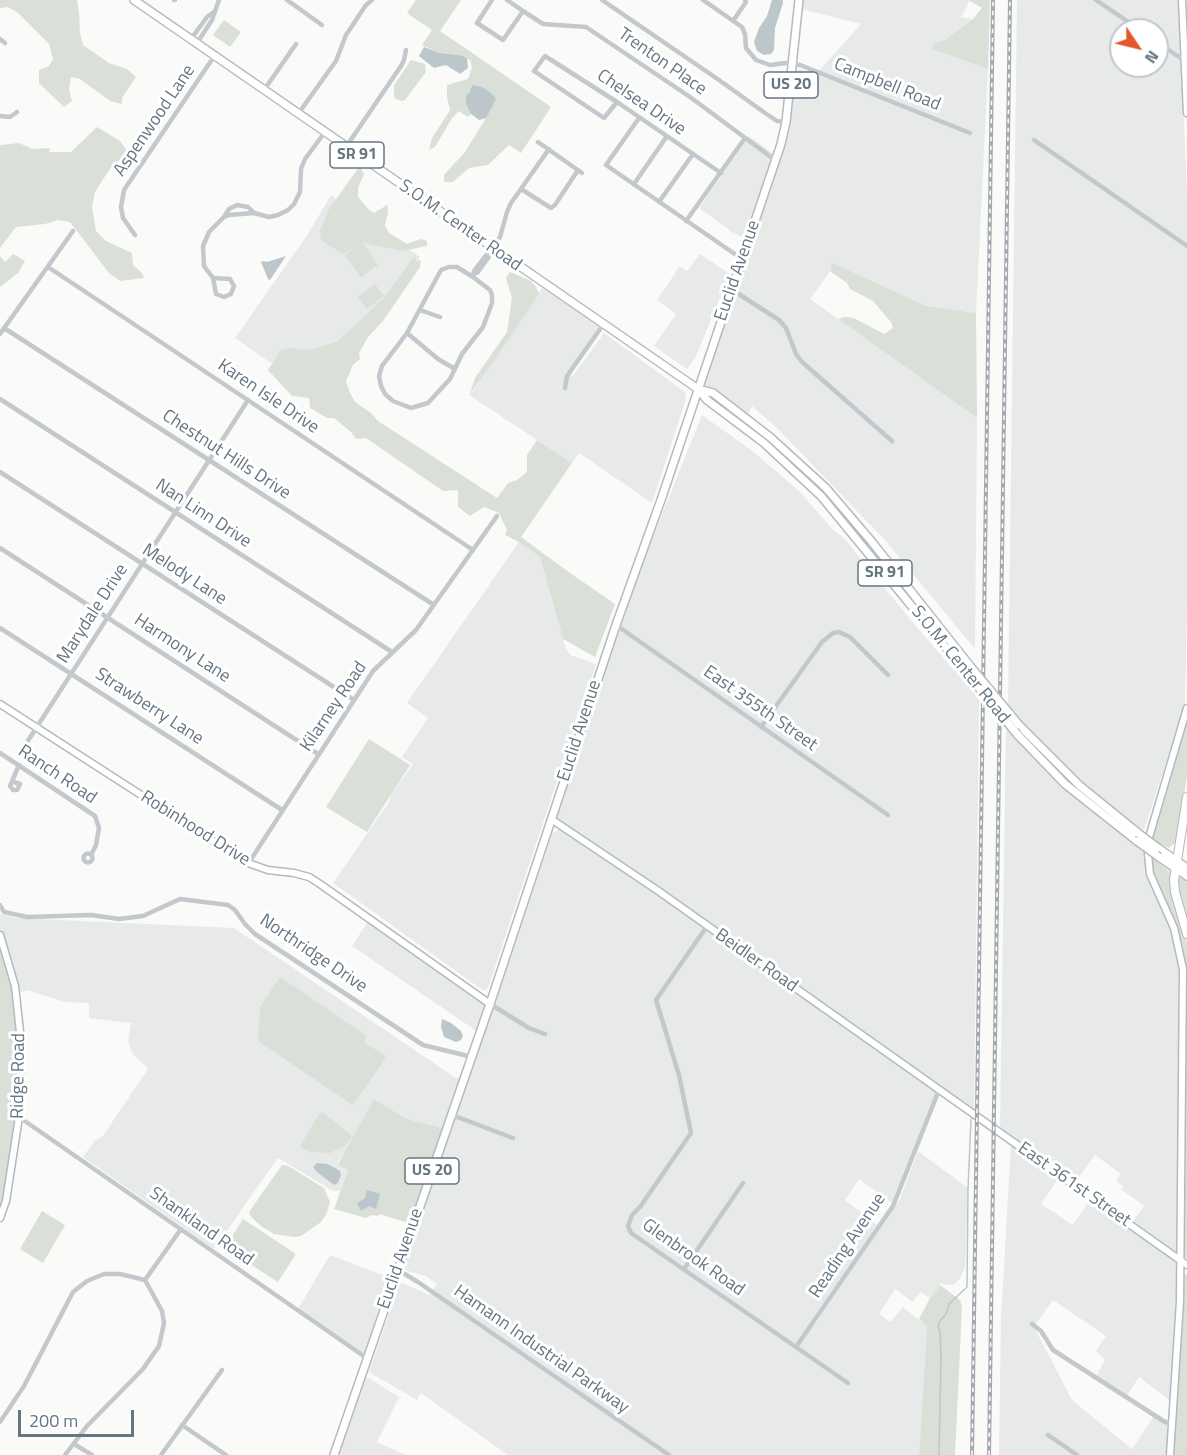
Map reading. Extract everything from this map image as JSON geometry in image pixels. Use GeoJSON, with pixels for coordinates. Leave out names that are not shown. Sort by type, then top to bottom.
{"type":"FeatureCollection","features":[{"type":"Feature","properties":{"kind":"highway"},"geometry":{"type":"LineString","coordinates":[[1187,797],[1176,864],[1175,892],[1187,933]]}},
{"type":"Feature","properties":{"kind":"main road","name":"S.O.M. Center Road"},"geometry":{"type":"LineString","coordinates":[[134,0],[491,250],[698,389],[707,400],[764,443],[821,496],[1017,734],[1065,784],[1137,842],[1159,857],[1187,868]]}},
{"type":"Feature","properties":{"kind":"main road","name":"Euclid Avenue"},"geometry":{"type":"LineString","coordinates":[[334,1455],[472,1057],[616,625],[665,489],[775,160],[786,122],[799,0]]}},
{"type":"Feature","properties":{"kind":"main road","name":"S.O.M. Center Road"},"geometry":{"type":"LineString","coordinates":[[698,389],[713,393],[770,437],[820,482],[872,542],[1019,725],[1080,786],[1158,848],[1187,876]]}},
{"type":"Feature","properties":{"kind":"street"},"geometry":{"type":"LineString","coordinates":[[194,41],[212,20],[219,0]]}},
{"type":"Feature","properties":{"kind":"street"},"geometry":{"type":"LineString","coordinates":[[287,0],[322,25]]}},
{"type":"Feature","properties":{"kind":"street"},"geometry":{"type":"LineString","coordinates":[[298,114],[336,62],[346,35],[366,5],[372,0]]}},
{"type":"Feature","properties":{"kind":"street"},"geometry":{"type":"LineString","coordinates":[[492,0],[477,23],[503,40],[524,11]]}},
{"type":"Feature","properties":{"kind":"street","name":"Trenton Place"},"geometry":{"type":"LineString","coordinates":[[507,0],[543,24],[586,27],[775,160]]}},
{"type":"Feature","properties":{"kind":"street"},"geometry":{"type":"LineString","coordinates":[[602,0],[765,113],[786,122]]}},
{"type":"Feature","properties":{"kind":"street"},"geometry":{"type":"LineString","coordinates":[[703,0],[733,21],[746,0]]}},
{"type":"Feature","properties":{"kind":"street"},"geometry":{"type":"LineString","coordinates":[[1096,0],[1122,18]]}},
{"type":"Feature","properties":{"kind":"street"},"geometry":{"type":"LineString","coordinates":[[1182,0],[1187,113]]}},
{"type":"Feature","properties":{"kind":"street","name":"Campbell Road"},"geometry":{"type":"LineString","coordinates":[[733,21],[742,27],[746,48],[756,60],[770,65],[800,65],[970,133]]}},
{"type":"Feature","properties":{"kind":"street"},"geometry":{"type":"LineString","coordinates":[[0,39],[5,43]]}},
{"type":"Feature","properties":{"kind":"street"},"geometry":{"type":"LineString","coordinates":[[264,90],[296,44]]}},
{"type":"Feature","properties":{"kind":"street"},"geometry":{"type":"LineString","coordinates":[[346,147],[401,66],[406,50]]}},
{"type":"Feature","properties":{"kind":"street"},"geometry":{"type":"LineString","coordinates":[[1169,50],[1185,61]]}},
{"type":"Feature","properties":{"kind":"street","name":"Aspenwood Lane"},"geometry":{"type":"LineString","coordinates":[[135,236],[123,218],[121,207],[124,190],[215,55]]}},
{"type":"Feature","properties":{"kind":"street","name":"Chelsea Drive"},"geometry":{"type":"LineString","coordinates":[[617,102],[604,118],[534,71],[545,56],[617,102],[721,173]]}},
{"type":"Feature","properties":{"kind":"street"},"geometry":{"type":"LineString","coordinates":[[0,116],[10,117],[17,112]]}},
{"type":"Feature","properties":{"kind":"street"},"geometry":{"type":"LineString","coordinates":[[639,118],[606,165],[741,259]]}},
{"type":"Feature","properties":{"kind":"street"},"geometry":{"type":"LineString","coordinates":[[213,278],[230,279],[234,286],[231,294],[224,297],[215,292],[213,278],[204,266],[203,246],[209,232],[230,209],[237,205],[248,207],[254,213],[262,216],[275,216],[294,204],[301,188],[301,169],[305,159],[325,132]]}},
{"type":"Feature","properties":{"kind":"street"},"geometry":{"type":"LineString","coordinates":[[634,184],[667,136]]}},
{"type":"Feature","properties":{"kind":"street"},"geometry":{"type":"LineString","coordinates":[[686,221],[745,138]]}},
{"type":"Feature","properties":{"kind":"street"},"geometry":{"type":"LineString","coordinates":[[1034,140],[1187,246]]}},
{"type":"Feature","properties":{"kind":"street"},"geometry":{"type":"LineString","coordinates":[[521,189],[551,208],[580,172],[538,142]]}},
{"type":"Feature","properties":{"kind":"street"},"geometry":{"type":"LineString","coordinates":[[474,275],[490,255],[500,237],[507,212],[549,149]]}},
{"type":"Feature","properties":{"kind":"street"},"geometry":{"type":"LineString","coordinates":[[659,202],[693,154]]}},
{"type":"Feature","properties":{"kind":"street"},"geometry":{"type":"LineString","coordinates":[[225,217],[254,213]]}},
{"type":"Feature","properties":{"kind":"street"},"geometry":{"type":"LineString","coordinates":[[0,334],[74,231]]}},
{"type":"Feature","properties":{"kind":"street","name":"Karen Isle Drive"},"geometry":{"type":"LineString","coordinates":[[48,267],[473,550]]}},
{"type":"Feature","properties":{"kind":"street"},"geometry":{"type":"LineString","coordinates":[[457,267],[474,275],[490,290],[492,295],[492,303],[483,327],[462,354],[442,390],[428,403],[411,408],[393,401],[385,394],[379,376],[382,366],[407,333],[441,270],[457,267]]}},
{"type":"Feature","properties":{"kind":"street"},"geometry":{"type":"LineString","coordinates":[[731,289],[779,320],[786,328],[796,354],[802,362],[891,441]]}},
{"type":"Feature","properties":{"kind":"street"},"geometry":{"type":"LineString","coordinates":[[420,310],[440,317]]}},
{"type":"Feature","properties":{"kind":"street"},"geometry":{"type":"LineString","coordinates":[[565,388],[567,375],[603,325]]}},
{"type":"Feature","properties":{"kind":"street","name":"Chestnut Hills Drive"},"geometry":{"type":"LineString","coordinates":[[4,328],[434,605]]}},
{"type":"Feature","properties":{"kind":"street"},"geometry":{"type":"LineString","coordinates":[[407,333],[438,359],[455,369]]}},
{"type":"Feature","properties":{"kind":"street","name":"Nan Linn Drive"},"geometry":{"type":"LineString","coordinates":[[0,399],[392,652]]}},
{"type":"Feature","properties":{"kind":"street","name":"Marydale Drive"},"geometry":{"type":"LineString","coordinates":[[20,753],[248,400]]}},
{"type":"Feature","properties":{"kind":"street","name":"Melody Lane"},"geometry":{"type":"LineString","coordinates":[[0,472],[354,700]]}},
{"type":"Feature","properties":{"kind":"street","name":"Kilarney Road"},"geometry":{"type":"LineString","coordinates":[[248,864],[373,671],[410,637],[497,516]]}},
{"type":"Feature","properties":{"kind":"street","name":"Harmony Lane"},"geometry":{"type":"LineString","coordinates":[[0,548],[318,754]]}},
{"type":"Feature","properties":{"kind":"street","name":"East 355th Street"},"geometry":{"type":"LineString","coordinates":[[616,625],[888,815]]}},
{"type":"Feature","properties":{"kind":"street","name":"Strawberry Lane"},"geometry":{"type":"LineString","coordinates":[[0,628],[282,810]]}},
{"type":"Feature","properties":{"kind":"street"},"geometry":{"type":"LineString","coordinates":[[761,727],[822,642],[833,633],[838,632],[850,637],[888,675]]}},
{"type":"Feature","properties":{"kind":"street","name":"Robinhood Drive"},"geometry":{"type":"LineString","coordinates":[[0,704],[248,864],[268,870],[294,873],[320,884],[490,1004],[529,1028],[545,1034]]}},
{"type":"Feature","properties":{"kind":"street"},"geometry":{"type":"LineString","coordinates":[[1170,1455],[1181,1261],[1183,969],[1174,928],[1150,874],[1147,844],[1187,708]]}},
{"type":"Feature","properties":{"kind":"street","name":"Ranch Road"},"geometry":{"type":"LineString","coordinates":[[0,753],[95,816],[99,828],[91,855]]}},
{"type":"Feature","properties":{"kind":"street"},"geometry":{"type":"LineString","coordinates":[[14,782],[14,774],[18,765]]}},
{"type":"Feature","properties":{"kind":"street","name":"Beidler Road"},"geometry":{"type":"LineString","coordinates":[[551,819],[961,1104]]}},
{"type":"Feature","properties":{"kind":"street","name":"Northridge Drive"},"geometry":{"type":"LineString","coordinates":[[0,904],[4,912],[27,917],[91,915],[119,919],[143,916],[180,899],[228,905],[255,934],[423,1045],[472,1057]]}},
{"type":"Feature","properties":{"kind":"street","name":"Glenbrook Road"},"geometry":{"type":"LineString","coordinates":[[707,926],[656,1000],[679,1075],[691,1132],[646,1199],[632,1215],[627,1226],[631,1233],[848,1383]]}},
{"type":"Feature","properties":{"kind":"street","name":"Ridge Road"},"geometry":{"type":"LineString","coordinates":[[0,935],[15,986],[20,1017],[19,1117],[6,1201],[0,1218]]}},
{"type":"Feature","properties":{"kind":"street","name":"Reading Avenue"},"geometry":{"type":"LineString","coordinates":[[796,1347],[894,1206],[939,1090]]}},
{"type":"Feature","properties":{"kind":"street","name":"East 361st Street"},"geometry":{"type":"LineString","coordinates":[[961,1104],[1187,1265]]}},
{"type":"Feature","properties":{"kind":"street"},"geometry":{"type":"LineString","coordinates":[[452,1115],[513,1138]]}},
{"type":"Feature","properties":{"kind":"street","name":"Shankland Road"},"geometry":{"type":"LineString","coordinates":[[19,1117],[368,1359]]}},
{"type":"Feature","properties":{"kind":"street"},"geometry":{"type":"LineString","coordinates":[[684,1269],[743,1183]]}},
{"type":"Feature","properties":{"kind":"street"},"geometry":{"type":"LineString","coordinates":[[145,1280],[181,1229]]}},
{"type":"Feature","properties":{"kind":"street","name":"Hamann Industrial Parkway"},"geometry":{"type":"LineString","coordinates":[[398,1270],[669,1455]]}},
{"type":"Feature","properties":{"kind":"street"},"geometry":{"type":"LineString","coordinates":[[0,1422],[24,1386],[73,1292],[87,1281],[104,1274],[120,1274],[145,1280],[162,1311],[164,1323],[159,1346],[143,1369],[93,1420],[65,1455]]}},
{"type":"Feature","properties":{"kind":"street"},"geometry":{"type":"LineString","coordinates":[[1032,1324],[1041,1331],[1053,1350],[1165,1422],[1172,1424]]}},
{"type":"Feature","properties":{"kind":"street"},"geometry":{"type":"LineString","coordinates":[[160,1455],[222,1370]]}},
{"type":"Feature","properties":{"kind":"street"},"geometry":{"type":"LineString","coordinates":[[182,1425],[226,1455]]}},
{"type":"Feature","properties":{"kind":"street"},"geometry":{"type":"LineString","coordinates":[[1048,1435],[1077,1455]]}},
{"type":"Feature","properties":{"kind":"street"},"geometry":{"type":"LineString","coordinates":[[74,1444],[92,1455]]}},
{"type":"Feature","properties":{"kind":"shaded area"},"geometry":{"type":"Polygon","coordinates":[[[0,0],[77,0],[83,45],[109,63],[127,69],[136,77],[122,98],[122,104],[110,101],[80,79],[71,77],[69,89],[72,101],[64,107],[39,83],[39,70],[49,66],[53,59],[49,44],[18,13],[8,7],[0,8],[0,0]]]}},
{"type":"Feature","properties":{"kind":"shaded area"},"geometry":{"type":"Polygon","coordinates":[[[416,0],[461,0],[440,31],[551,107],[521,153],[509,145],[488,165],[469,168],[453,182],[444,182],[444,175],[465,152],[486,118],[469,89],[466,104],[471,114],[468,117],[459,111],[452,118],[435,147],[429,150],[432,138],[450,110],[447,85],[468,79],[472,67],[470,60],[460,55],[440,53],[422,45],[432,30],[407,13],[416,0]]]}},
{"type":"Feature","properties":{"kind":"shaded area"},"geometry":{"type":"Polygon","coordinates":[[[772,0],[783,0],[783,3],[775,28],[774,50],[771,54],[764,55],[757,51],[754,42],[772,0]]]}},
{"type":"Feature","properties":{"kind":"shaded area"},"geometry":{"type":"Polygon","coordinates":[[[802,0],[968,0],[961,17],[973,19],[943,41],[934,43],[932,49],[988,69],[976,313],[926,306],[832,264],[830,271],[810,299],[977,418],[975,649],[884,539],[776,427],[752,406],[747,417],[699,388],[790,128],[796,71],[800,69],[816,74],[861,24],[801,9],[802,0]]]}},
{"type":"Feature","properties":{"kind":"shaded area"},"geometry":{"type":"Polygon","coordinates":[[[968,0],[990,0],[988,69],[932,49],[934,43],[943,41],[973,19],[982,8],[968,0]]]}},
{"type":"Feature","properties":{"kind":"shaded area"},"geometry":{"type":"Polygon","coordinates":[[[1017,0],[1179,0],[1187,198],[1185,704],[1144,830],[1129,821],[1077,779],[1041,744],[1008,705],[1017,0]]]}},
{"type":"Feature","properties":{"kind":"shaded area"},"geometry":{"type":"Polygon","coordinates":[[[224,20],[241,32],[230,47],[213,35],[224,20]]]}},
{"type":"Feature","properties":{"kind":"shaded area"},"geometry":{"type":"Polygon","coordinates":[[[424,47],[440,53],[467,58],[468,68],[460,74],[446,65],[434,68],[419,56],[424,47]]]}},
{"type":"Feature","properties":{"kind":"shaded area"},"geometry":{"type":"Polygon","coordinates":[[[411,60],[425,64],[426,72],[405,100],[401,101],[394,98],[394,85],[411,60]]]}},
{"type":"Feature","properties":{"kind":"shaded area"},"geometry":{"type":"Polygon","coordinates":[[[473,85],[482,87],[496,99],[486,118],[479,120],[471,114],[466,104],[466,97],[473,85]]]}},
{"type":"Feature","properties":{"kind":"shaded area"},"geometry":{"type":"Polygon","coordinates":[[[97,127],[120,141],[128,152],[109,170],[95,192],[92,207],[96,231],[106,241],[132,253],[133,265],[144,278],[120,281],[109,273],[70,222],[58,220],[45,224],[16,227],[0,248],[0,145],[19,143],[33,149],[50,148],[49,152],[71,152],[97,127]]]}},
{"type":"Feature","properties":{"kind":"shaded area"},"geometry":{"type":"Polygon","coordinates":[[[749,136],[775,155],[746,239],[732,232],[699,208],[749,136]]]}},
{"type":"Feature","properties":{"kind":"shaded area"},"geometry":{"type":"Polygon","coordinates":[[[359,167],[364,174],[358,188],[358,197],[374,213],[387,205],[385,226],[389,233],[407,244],[421,239],[427,241],[427,246],[403,251],[363,243],[378,265],[361,277],[345,255],[355,247],[343,254],[321,240],[320,231],[329,209],[359,167]]]}},
{"type":"Feature","properties":{"kind":"shaded area"},"geometry":{"type":"Polygon","coordinates":[[[331,195],[420,257],[320,397],[235,338],[308,234],[331,195]]]}},
{"type":"Feature","properties":{"kind":"shaded area"},"geometry":{"type":"Polygon","coordinates":[[[13,254],[25,261],[18,273],[0,287],[0,256],[5,262],[13,254]]]}},
{"type":"Feature","properties":{"kind":"shaded area"},"geometry":{"type":"Polygon","coordinates":[[[700,254],[730,274],[696,356],[687,369],[654,346],[676,314],[657,300],[680,266],[687,271],[700,254]]]}},
{"type":"Feature","properties":{"kind":"shaded area"},"geometry":{"type":"Polygon","coordinates":[[[286,256],[270,280],[268,279],[261,262],[286,256]]]}},
{"type":"Feature","properties":{"kind":"shaded area"},"geometry":{"type":"Polygon","coordinates":[[[415,257],[416,261],[421,260],[420,267],[383,321],[368,337],[359,353],[360,359],[353,365],[346,381],[350,393],[355,402],[378,421],[497,498],[508,483],[517,480],[527,472],[527,455],[537,440],[572,463],[521,537],[615,604],[595,657],[563,639],[540,557],[505,535],[507,530],[499,513],[484,507],[470,516],[458,507],[458,490],[443,491],[366,438],[356,439],[334,418],[327,418],[310,408],[309,398],[292,396],[268,370],[281,350],[314,349],[338,341],[384,298],[415,257]]]}},
{"type":"Feature","properties":{"kind":"shaded area"},"geometry":{"type":"Polygon","coordinates":[[[832,263],[926,306],[976,313],[977,418],[838,319],[854,318],[884,334],[893,328],[891,322],[873,301],[850,289],[847,283],[830,271],[832,263]]]}},
{"type":"Feature","properties":{"kind":"shaded area"},"geometry":{"type":"Polygon","coordinates":[[[510,272],[531,281],[539,294],[470,393],[475,378],[507,332],[512,298],[506,278],[510,272]]]}},
{"type":"Feature","properties":{"kind":"shaded area"},"geometry":{"type":"Polygon","coordinates":[[[375,284],[384,296],[367,309],[358,297],[375,284]]]}},
{"type":"Feature","properties":{"kind":"shaded area"},"geometry":{"type":"Polygon","coordinates":[[[543,286],[601,326],[568,373],[573,376],[604,333],[685,392],[686,399],[652,503],[579,453],[572,463],[469,395],[543,286]]]}},
{"type":"Feature","properties":{"kind":"shaded area"},"geometry":{"type":"Polygon","coordinates":[[[702,415],[755,453],[800,492],[832,529],[844,538],[979,699],[974,1112],[554,819],[617,628],[661,655],[618,624],[702,415]]]}},
{"type":"Feature","properties":{"kind":"shaded area"},"geometry":{"type":"Polygon","coordinates":[[[519,542],[540,557],[565,646],[570,655],[596,664],[488,988],[484,991],[333,883],[413,764],[402,757],[428,718],[407,703],[519,542]]]}},
{"type":"Feature","properties":{"kind":"shaded area"},"geometry":{"type":"Polygon","coordinates":[[[1187,718],[1187,776],[1176,842],[1169,848],[1151,837],[1187,718]]]}},
{"type":"Feature","properties":{"kind":"shaded area"},"geometry":{"type":"Polygon","coordinates":[[[1006,727],[1077,799],[1143,852],[1152,889],[1172,930],[1180,965],[1178,1256],[1131,1224],[1144,1206],[1121,1189],[1123,1186],[1116,1181],[1121,1174],[1095,1155],[1075,1182],[1000,1130],[1006,727]]]}},
{"type":"Feature","properties":{"kind":"shaded area"},"geometry":{"type":"Polygon","coordinates":[[[369,739],[410,765],[367,832],[326,807],[369,739]]]}},
{"type":"Feature","properties":{"kind":"shaded area"},"geometry":{"type":"Polygon","coordinates":[[[560,828],[937,1090],[892,1203],[859,1179],[845,1200],[877,1225],[809,1324],[813,1327],[900,1199],[918,1151],[968,1188],[965,1267],[961,1277],[955,1284],[941,1283],[930,1298],[920,1292],[913,1302],[895,1289],[879,1314],[890,1322],[903,1307],[927,1326],[919,1455],[508,1455],[421,1393],[417,1400],[369,1372],[400,1282],[429,1295],[437,1284],[426,1276],[401,1269],[411,1250],[456,1109],[487,1027],[552,834],[560,828]]]}},
{"type":"Feature","properties":{"kind":"shaded area"},"geometry":{"type":"Polygon","coordinates":[[[1150,856],[1170,872],[1175,903],[1187,942],[1187,977],[1183,949],[1152,871],[1150,856]]]}},
{"type":"Feature","properties":{"kind":"shaded area"},"geometry":{"type":"Polygon","coordinates":[[[1181,877],[1187,881],[1187,925],[1176,886],[1181,877]]]}},
{"type":"Feature","properties":{"kind":"shaded area"},"geometry":{"type":"Polygon","coordinates":[[[0,914],[16,918],[234,928],[456,1078],[460,1077],[443,1128],[407,1119],[374,1099],[337,1163],[348,1169],[340,1191],[333,1191],[278,1158],[214,1249],[83,1157],[95,1140],[102,1137],[148,1069],[133,1054],[128,1042],[131,1023],[89,1018],[89,1003],[65,1002],[27,990],[19,993],[0,929],[0,914]]]}},
{"type":"Feature","properties":{"kind":"shaded area"},"geometry":{"type":"Polygon","coordinates":[[[369,920],[489,1004],[478,1032],[352,946],[369,920]]]}},
{"type":"Feature","properties":{"kind":"shaded area"},"geometry":{"type":"Polygon","coordinates":[[[0,935],[19,1017],[19,1117],[0,1218],[0,935]]]}},
{"type":"Feature","properties":{"kind":"shaded area"},"geometry":{"type":"Polygon","coordinates":[[[280,977],[367,1036],[364,1042],[385,1056],[353,1105],[258,1041],[260,1007],[280,977]]]}},
{"type":"Feature","properties":{"kind":"shaded area"},"geometry":{"type":"Polygon","coordinates":[[[1187,1008],[1187,1259],[1183,1254],[1187,1008]]]}},
{"type":"Feature","properties":{"kind":"shaded area"},"geometry":{"type":"Polygon","coordinates":[[[442,1019],[461,1031],[463,1036],[461,1040],[456,1042],[444,1037],[441,1027],[442,1019]]]}},
{"type":"Feature","properties":{"kind":"shaded area"},"geometry":{"type":"Polygon","coordinates":[[[374,1099],[407,1119],[443,1128],[412,1224],[379,1214],[366,1218],[334,1209],[348,1170],[338,1164],[374,1099]]]}},
{"type":"Feature","properties":{"kind":"shaded area"},"geometry":{"type":"Polygon","coordinates":[[[324,1113],[352,1136],[345,1146],[330,1153],[310,1152],[300,1146],[319,1114],[324,1113]]]}},
{"type":"Feature","properties":{"kind":"shaded area"},"geometry":{"type":"Polygon","coordinates":[[[1011,1143],[1059,1177],[1041,1204],[1073,1225],[1090,1200],[1178,1263],[1172,1402],[1139,1377],[1127,1396],[1096,1376],[1105,1360],[1096,1351],[1106,1336],[1053,1300],[1034,1327],[1072,1400],[1132,1449],[1154,1416],[1171,1425],[1169,1455],[999,1455],[1001,1319],[1011,1143]]]}},
{"type":"Feature","properties":{"kind":"shaded area"},"geometry":{"type":"Polygon","coordinates":[[[317,1163],[328,1164],[340,1171],[338,1183],[334,1185],[317,1172],[313,1167],[317,1163]]]}},
{"type":"Feature","properties":{"kind":"shaded area"},"geometry":{"type":"Polygon","coordinates":[[[282,1165],[288,1166],[324,1188],[330,1202],[321,1222],[301,1236],[274,1234],[261,1226],[249,1212],[282,1165]]]}},
{"type":"Feature","properties":{"kind":"shaded area"},"geometry":{"type":"Polygon","coordinates":[[[367,1190],[380,1194],[376,1209],[369,1206],[361,1211],[357,1203],[365,1198],[367,1190]]]}},
{"type":"Feature","properties":{"kind":"shaded area"},"geometry":{"type":"Polygon","coordinates":[[[42,1211],[65,1225],[43,1263],[20,1249],[42,1211]]]}},
{"type":"Feature","properties":{"kind":"shaded area"},"geometry":{"type":"Polygon","coordinates":[[[243,1219],[296,1254],[278,1282],[225,1248],[243,1219]]]}},
{"type":"Feature","properties":{"kind":"shaded area"},"geometry":{"type":"Polygon","coordinates":[[[330,1255],[393,1279],[366,1356],[298,1309],[330,1255]]]}},
{"type":"Feature","properties":{"kind":"shaded area"},"geometry":{"type":"Polygon","coordinates":[[[1187,1273],[1187,1455],[1173,1455],[1183,1278],[1187,1273]]]}},
{"type":"Feature","properties":{"kind":"shaded area"},"geometry":{"type":"Polygon","coordinates":[[[940,1285],[960,1300],[962,1307],[955,1455],[919,1455],[927,1326],[919,1319],[940,1285]]]}},
{"type":"Feature","properties":{"kind":"shaded area"},"geometry":{"type":"Polygon","coordinates":[[[364,1378],[370,1379],[399,1397],[377,1442],[406,1455],[336,1455],[364,1378]]]}},
{"type":"Feature","properties":{"kind":"waterway"},"geometry":{"type":"LineString","coordinates":[[939,1455],[941,1357],[938,1327],[949,1304],[967,1287],[971,1119]]}},
{"type":"Feature","properties":{"kind":"railway"},"geometry":{"type":"LineString","coordinates":[[972,1455],[993,0]]}},
{"type":"Feature","properties":{"kind":"railway"},"geometry":{"type":"LineString","coordinates":[[989,1455],[1010,0]]}}]}
